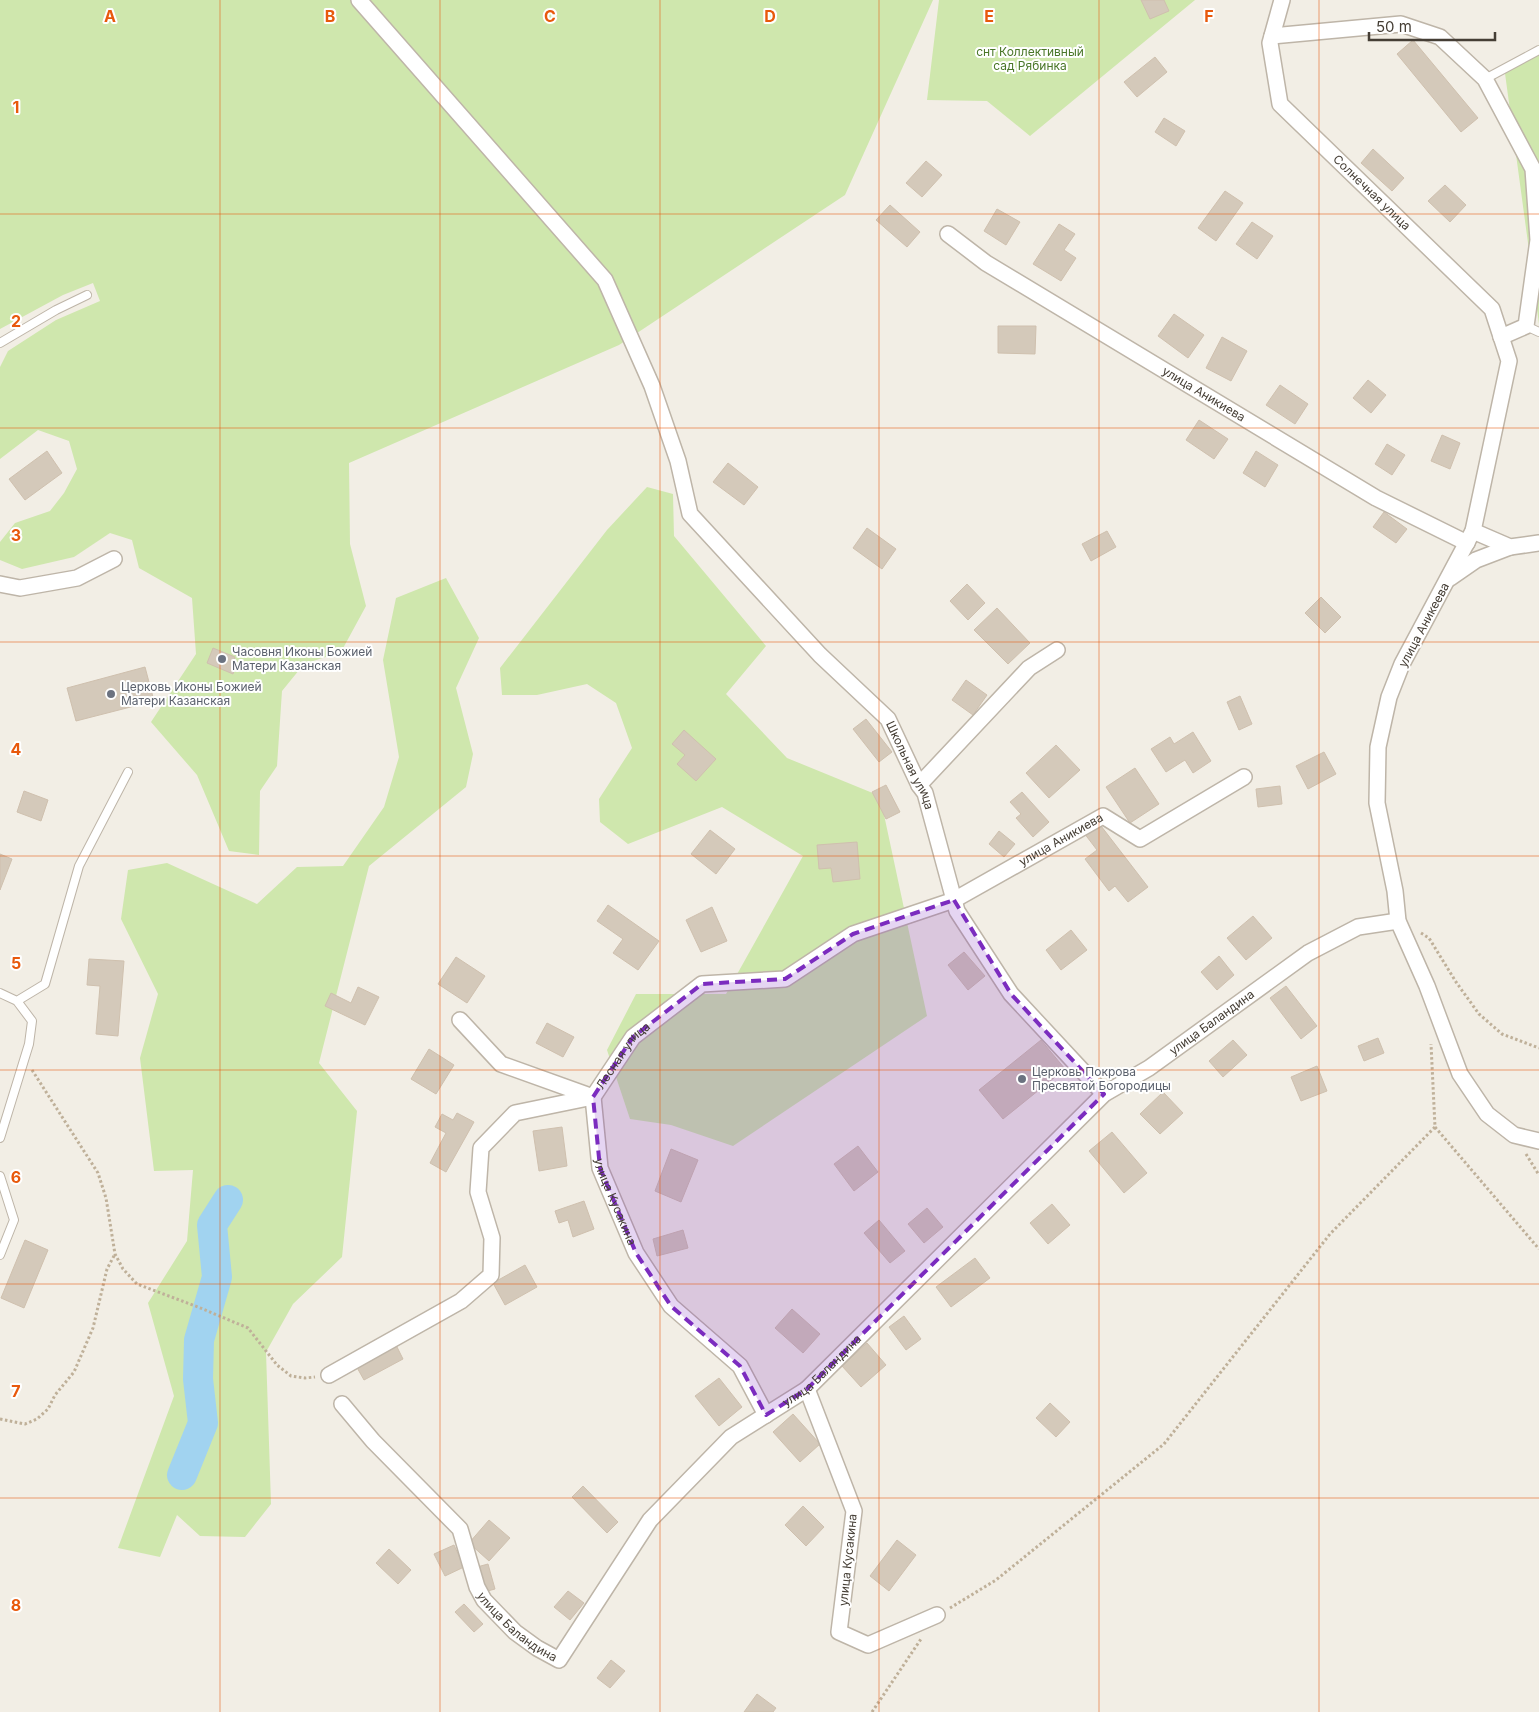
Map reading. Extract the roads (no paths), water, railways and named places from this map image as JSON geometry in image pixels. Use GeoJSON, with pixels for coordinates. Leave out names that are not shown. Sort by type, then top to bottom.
{"type":"FeatureCollection","features":[{"type":"Feature","properties":{"kind":"street","name":"Школьная улица"},"geometry":{"type":"LineString","coordinates":[[359,0],[605,280],[652,386],[678,461],[690,514],[820,655],[888,718],[919,785],[925,793],[957,911],[1010,994],[1104,1094]]}},
{"type":"Feature","properties":{"kind":"street","name":"Солнечная улица"},"geometry":{"type":"LineString","coordinates":[[1282,0],[1270,43],[1280,104],[1492,309],[1501,337]]}},
{"type":"Feature","properties":{"kind":"street"},"geometry":{"type":"LineString","coordinates":[[1272,36],[1401,24],[1440,37],[1486,79],[1533,169],[1538,240],[1532,329],[1501,337]]}},
{"type":"Feature","properties":{"kind":"street","name":"улица Аникиева"},"geometry":{"type":"LineString","coordinates":[[948,234],[986,263],[1376,498],[1470,537],[1510,546]]}},
{"type":"Feature","properties":{"kind":"street","name":"улица Аникеева"},"geometry":{"type":"LineString","coordinates":[[1501,337],[1509,360],[1470,537],[1402,664],[1389,697],[1378,747],[1377,803],[1395,891],[1398,921],[1427,986],[1460,1074],[1487,1114],[1514,1135],[1539,1141]]}},
{"type":"Feature","properties":{"kind":"street"},"geometry":{"type":"LineString","coordinates":[[1448,579],[1476,560],[1510,546],[1539,543]]}},
{"type":"Feature","properties":{"kind":"street"},"geometry":{"type":"LineString","coordinates":[[0,584],[20,588],[77,578],[114,559]]}},
{"type":"Feature","properties":{"kind":"street"},"geometry":{"type":"LineString","coordinates":[[919,785],[1029,668],[1057,650]]}},
{"type":"Feature","properties":{"kind":"street","name":"улица Аникиева"},"geometry":{"type":"LineString","coordinates":[[954,900],[1103,816],[1140,839],[1244,776]]}},
{"type":"Feature","properties":{"kind":"street","name":"Лесная улица"},"geometry":{"type":"LineString","coordinates":[[329,1376],[461,1301],[491,1275],[492,1238],[478,1192],[481,1148],[515,1113],[593,1097],[633,1038],[702,984],[784,980],[853,934],[954,900]]}},
{"type":"Feature","properties":{"kind":"street","name":"улица Баландина"},"geometry":{"type":"LineString","coordinates":[[342,1404],[373,1441],[460,1530],[478,1588],[484,1600],[514,1632],[536,1648],[559,1660],[650,1520],[731,1437],[807,1389],[1104,1094],[1148,1068],[1308,953],[1358,927],[1398,921]]}},
{"type":"Feature","properties":{"kind":"street"},"geometry":{"type":"LineString","coordinates":[[460,1020],[501,1064],[593,1097]]}},
{"type":"Feature","properties":{"kind":"street","name":"улица Кусакина"},"geometry":{"type":"LineString","coordinates":[[593,1097],[600,1168],[636,1253],[670,1306],[740,1366],[766,1415]]}},
{"type":"Feature","properties":{"kind":"street","name":"улица Кусакина"},"geometry":{"type":"LineString","coordinates":[[807,1389],[854,1512],[840,1632],[868,1645],[937,1615]]}},
{"type":"Feature","properties":{"kind":"lane"},"geometry":{"type":"LineString","coordinates":[[1486,79],[1539,50]]}},
{"type":"Feature","properties":{"kind":"lane"},"geometry":{"type":"LineString","coordinates":[[0,343],[56,310],[87,295]]}},
{"type":"Feature","properties":{"kind":"lane"},"geometry":{"type":"LineString","coordinates":[[17,1001],[45,984],[79,866],[128,772]]}},
{"type":"Feature","properties":{"kind":"lane"},"geometry":{"type":"LineString","coordinates":[[0,993],[17,1001],[32,1021],[30,1044],[0,1138]]}},
{"type":"Feature","properties":{"kind":"lane"},"geometry":{"type":"LineString","coordinates":[[0,1176],[14,1220],[0,1256]]}},
{"type":"Feature","properties":{"kind":"waterway"},"geometry":{"type":"LineString","coordinates":[[182,1475],[203,1423],[198,1379],[199,1340],[217,1277],[212,1225],[228,1200]]}},
{"type":"Feature","properties":{"kind":"place","name":"Часовня Иконы Божией Матери Казанская"},"geometry":{"type":"Point","coordinates":[222,659]}},
{"type":"Feature","properties":{"kind":"place","name":"Церковь Иконы Божией Матери Казанская"},"geometry":{"type":"Point","coordinates":[111,694]}},
{"type":"Feature","properties":{"kind":"place","name":"Церковь Покрова Пресвятой Богородицы"},"geometry":{"type":"Point","coordinates":[1022,1079]}},
{"type":"Feature","properties":{"kind":"park label","name":"снт Коллективный сад Рябинка"},"geometry":{"type":"Point","coordinates":[1030,59]}}]}
